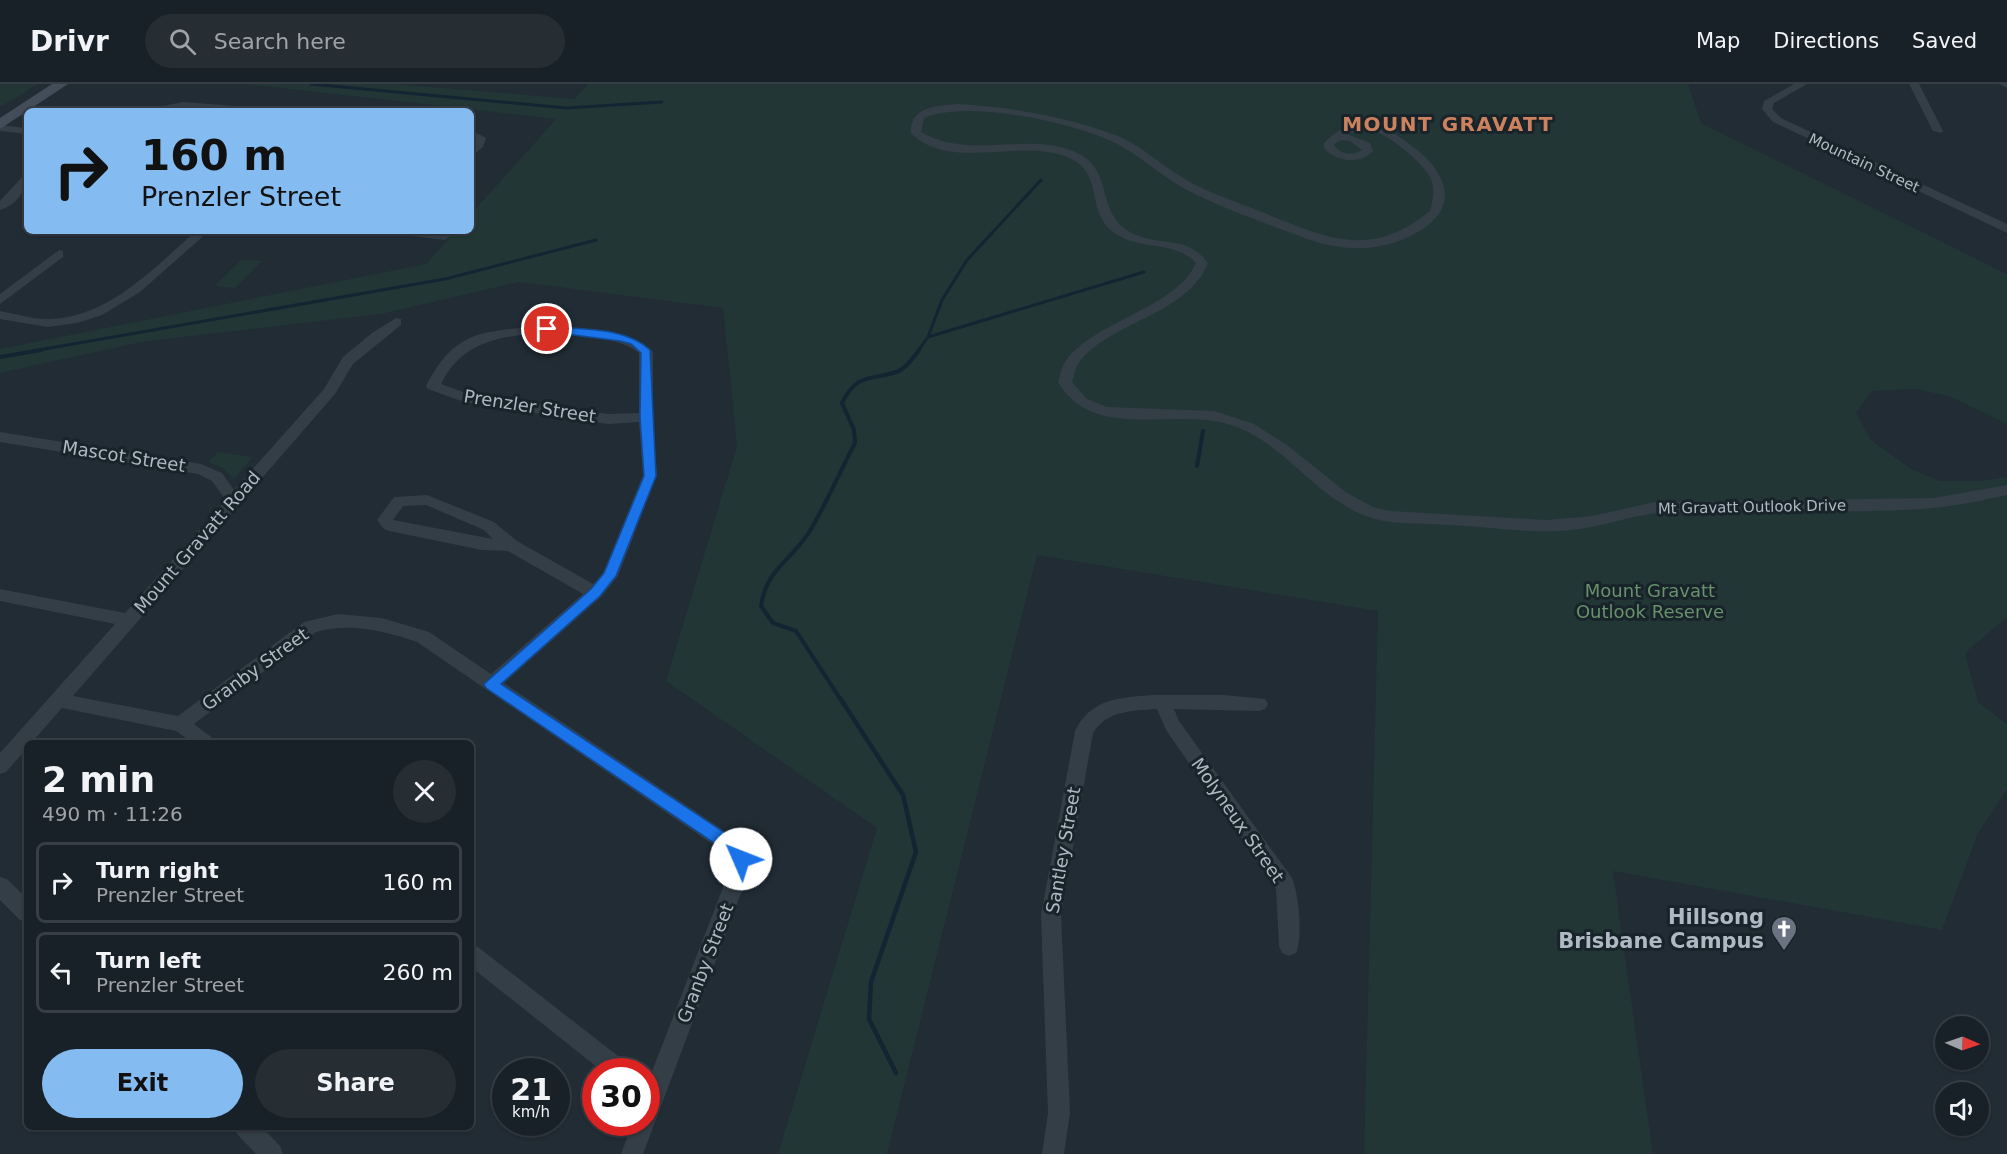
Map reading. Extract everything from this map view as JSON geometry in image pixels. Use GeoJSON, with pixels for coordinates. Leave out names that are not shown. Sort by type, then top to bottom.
{"type":"FeatureCollection","features":[{"type":"Feature","properties":{"kind":"main road"},"geometry":{"type":"LineString","coordinates":[[0,117],[50,84]]}},
{"type":"Feature","properties":{"kind":"main road"},"geometry":{"type":"LineString","coordinates":[[27,108],[62,84]]}},
{"type":"Feature","properties":{"kind":"main road"},"geometry":{"type":"LineString","coordinates":[[0,126],[24,110]]}},
{"type":"Feature","properties":{"kind":"street","name":"Mountain Street"},"geometry":{"type":"LineString","coordinates":[[1802,84],[1769,101],[1767,109],[1777,120],[2007,229]]}},
{"type":"Feature","properties":{"kind":"street"},"geometry":{"type":"LineString","coordinates":[[1914,84],[1938,131]]}},
{"type":"Feature","properties":{"kind":"street"},"geometry":{"type":"LineString","coordinates":[[163,108],[183,105],[197,108]]}},
{"type":"Feature","properties":{"kind":"street","name":"Mt Gravatt Outlook Drive"},"geometry":{"type":"LineString","coordinates":[[1382,132],[1431,169],[1439,186],[1439,201],[1436,212],[1404,236],[1384,243],[1361,246],[1324,240],[1214,197],[1178,180],[1132,147],[1069,123],[966,107],[930,111],[919,117],[916,123],[916,133],[935,145],[1022,147],[1067,153],[1082,159],[1092,166],[1098,180],[1101,207],[1107,221],[1132,238],[1184,247],[1194,252],[1202,263],[1197,275],[1166,301],[1094,342],[1071,363],[1065,382],[1078,400],[1091,408],[1109,411],[1187,412],[1230,419],[1252,428],[1276,444],[1337,493],[1359,507],[1379,514],[1529,526],[1570,525],[1613,519],[1655,508],[1934,503],[2007,490]]}},
{"type":"Feature","properties":{"kind":"street"},"geometry":{"type":"LineString","coordinates":[[0,126],[24,130]]}},
{"type":"Feature","properties":{"kind":"street"},"geometry":{"type":"LineString","coordinates":[[1371,127],[1382,132],[1364,133],[1360,136],[1368,148],[1365,154],[1349,158],[1332,151],[1329,145],[1341,132],[1357,128],[1371,127]]}},
{"type":"Feature","properties":{"kind":"street"},"geometry":{"type":"LineString","coordinates":[[474,134],[481,138],[474,151]]}},
{"type":"Feature","properties":{"kind":"street"},"geometry":{"type":"LineString","coordinates":[[1332,141],[1346,137],[1362,142]]}},
{"type":"Feature","properties":{"kind":"street"},"geometry":{"type":"LineString","coordinates":[[0,207],[12,198],[24,182]]}},
{"type":"Feature","properties":{"kind":"street"},"geometry":{"type":"LineString","coordinates":[[0,315],[54,324],[114,306],[199,234]]}},
{"type":"Feature","properties":{"kind":"street"},"geometry":{"type":"LineString","coordinates":[[428,234],[445,236]]}},
{"type":"Feature","properties":{"kind":"street"},"geometry":{"type":"LineString","coordinates":[[0,300],[59,254]]}},
{"type":"Feature","properties":{"kind":"street","name":"Mount Gravatt Road"},"geometry":{"type":"LineString","coordinates":[[0,766],[330,391],[333,380],[355,353],[396,322]]}},
{"type":"Feature","properties":{"kind":"street","name":"Prenzler Street"},"geometry":{"type":"LineString","coordinates":[[491,684],[595,593],[610,576],[650,476],[646,417],[646,352],[635,341],[620,338],[547,329],[509,331],[476,340],[456,352],[438,372],[433,386],[464,397],[608,419],[646,417]]}},
{"type":"Feature","properties":{"kind":"street","name":"Mascot Street"},"geometry":{"type":"LineString","coordinates":[[0,437],[201,469],[217,477],[234,500]]}},
{"type":"Feature","properties":{"kind":"street"},"geometry":{"type":"LineString","coordinates":[[511,545],[483,544],[389,525],[385,520],[399,501],[427,500],[489,526],[511,545],[595,593]]}},
{"type":"Feature","properties":{"kind":"street"},"geometry":{"type":"LineString","coordinates":[[0,595],[129,620]]}},
{"type":"Feature","properties":{"kind":"street","name":"Granby Street"},"geometry":{"type":"LineString","coordinates":[[182,724],[302,633],[322,622],[334,620],[398,628],[423,637],[728,844],[741,859],[733,888],[660,1075]]}},
{"type":"Feature","properties":{"kind":"street"},"geometry":{"type":"LineString","coordinates":[[58,700],[182,724],[202,740]]}},
{"type":"Feature","properties":{"kind":"street","name":"Santley Street"},"geometry":{"type":"LineString","coordinates":[[1053,1154],[1059,1113],[1051,915],[1084,731],[1097,714],[1118,706],[1216,700],[1259,704]]}},
{"type":"Feature","properties":{"kind":"street","name":"Molyneux Street"},"geometry":{"type":"LineString","coordinates":[[1163,703],[1172,725],[1284,885],[1288,905],[1289,946]]}},
{"type":"Feature","properties":{"kind":"street"},"geometry":{"type":"LineString","coordinates":[[0,886],[24,910]]}},
{"type":"Feature","properties":{"kind":"street"},"geometry":{"type":"LineString","coordinates":[[474,956],[603,1058]]}},
{"type":"Feature","properties":{"kind":"street"},"geometry":{"type":"LineString","coordinates":[[249,1130],[272,1154]]}},
{"type":"Feature","properties":{"kind":"street"},"geometry":{"type":"LineString","coordinates":[[632,1154],[639,1136]]}},
{"type":"Feature","properties":{"kind":"green space"},"geometry":{"type":"Polygon","coordinates":[[[0,84],[38,84],[0,106],[0,84]]]}},
{"type":"Feature","properties":{"kind":"green space","name":"Mount Gravatt Outlook Reserve"},"geometry":{"type":"Polygon","coordinates":[[[246,84],[396,84],[574,99],[588,84],[1688,84],[1701,123],[2007,274],[2007,424],[1949,396],[1915,389],[1872,391],[1856,413],[1871,440],[1911,469],[1940,481],[1981,481],[2007,477],[2007,617],[1965,653],[1978,702],[2007,724],[2007,789],[1978,833],[1942,930],[1613,871],[1653,1154],[1364,1154],[1378,611],[1037,555],[887,1154],[778,1154],[877,828],[666,681],[737,446],[723,308],[519,282],[381,314],[141,342],[0,373],[0,349],[426,264],[453,234],[474,234],[474,211],[556,119],[246,84]]]}},
{"type":"Feature","properties":{"kind":"green space"},"geometry":{"type":"Polygon","coordinates":[[[242,259],[262,261],[235,288],[214,286],[242,259]]]}},
{"type":"Feature","properties":{"kind":"green space"},"geometry":{"type":"Polygon","coordinates":[[[218,452],[253,457],[234,479],[224,469],[208,462],[218,452]]]}},
{"type":"Feature","properties":{"kind":"waterway"},"geometry":{"type":"LineString","coordinates":[[311,84],[566,108],[662,102]]}},
{"type":"Feature","properties":{"kind":"waterway"},"geometry":{"type":"LineString","coordinates":[[928,337],[942,300],[967,260],[1041,180]]}},
{"type":"Feature","properties":{"kind":"waterway"},"geometry":{"type":"LineString","coordinates":[[33,351],[445,279],[596,240]]}},
{"type":"Feature","properties":{"kind":"waterway"},"geometry":{"type":"LineString","coordinates":[[928,337],[1144,272]]}},
{"type":"Feature","properties":{"kind":"waterway"},"geometry":{"type":"LineString","coordinates":[[918,351],[928,337]]}},
{"type":"Feature","properties":{"kind":"waterway"},"geometry":{"type":"LineString","coordinates":[[0,357],[41,350]]}},
{"type":"Feature","properties":{"kind":"waterway"},"geometry":{"type":"LineString","coordinates":[[841,700],[796,631],[773,623],[761,606],[773,575],[808,534],[855,443],[854,430],[842,403],[847,393],[858,382],[903,369],[919,350]]}},
{"type":"Feature","properties":{"kind":"waterway"},"geometry":{"type":"LineString","coordinates":[[1197,466],[1203,431]]}},
{"type":"Feature","properties":{"kind":"waterway"},"geometry":{"type":"LineString","coordinates":[[840,698],[903,795],[916,852],[871,982],[869,1019],[896,1073]]}},
{"type":"Feature","properties":{"kind":"place","name":"Hillsong Brisbane Campus"},"geometry":{"type":"Point","coordinates":[1784,952]}},
{"type":"Feature","properties":{"kind":"district","name":"MOUNT GRAVATT"},"geometry":{"type":"Point","coordinates":[1448,124]}},
{"type":"Feature","properties":{"kind":"route"},"geometry":{"type":"LineString","coordinates":[[547,329],[635,341],[646,352],[646,417],[650,476],[610,576],[595,593],[491,684],[728,844],[741,859]]}}]}
